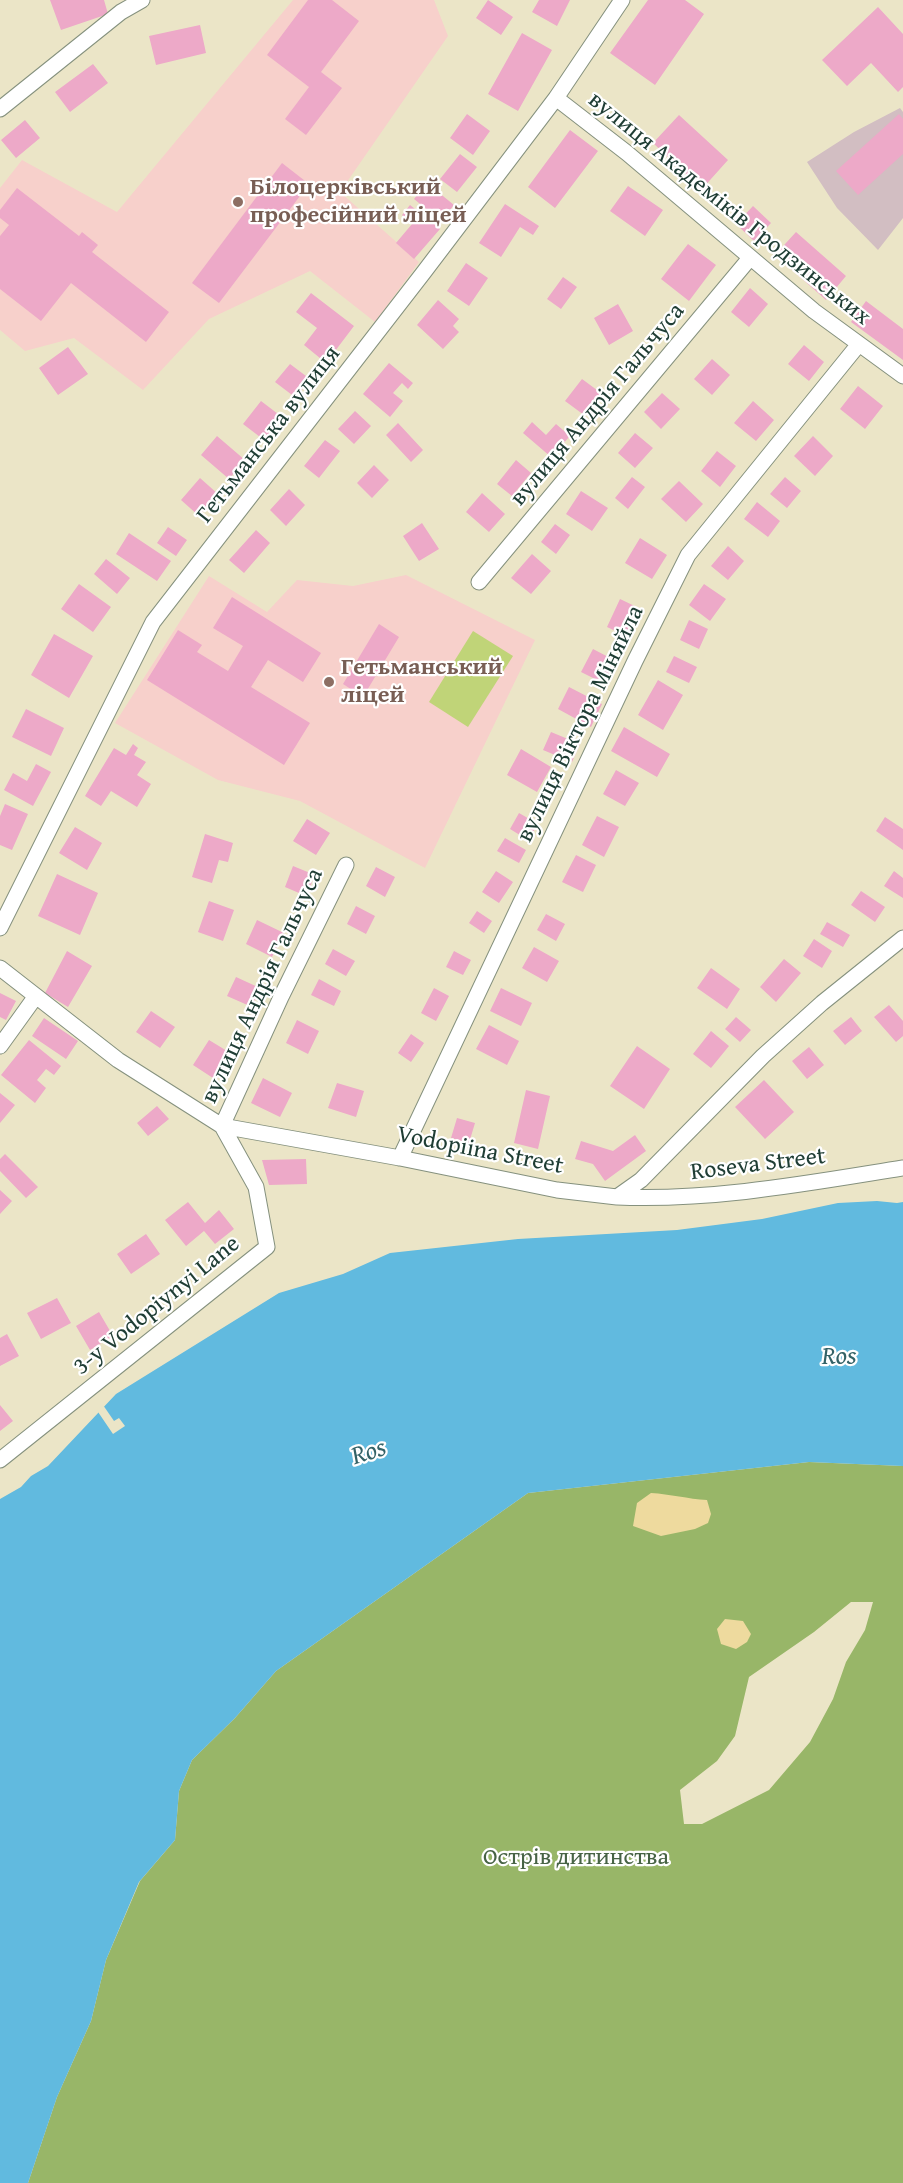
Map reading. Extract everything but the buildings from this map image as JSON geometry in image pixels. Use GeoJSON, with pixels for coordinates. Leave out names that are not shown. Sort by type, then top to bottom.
{"type":"FeatureCollection","features":[{"type":"Feature","properties":{"kind":"street"},"geometry":{"type":"LineString","coordinates":[[0,109],[121,12],[142,0]]}},
{"type":"Feature","properties":{"kind":"street","name":"Гетьманська вулиця"},"geometry":{"type":"LineString","coordinates":[[0,928],[153,622],[556,98],[622,0]]}},
{"type":"Feature","properties":{"kind":"street","name":"вулиця Академіків Гродзинських"},"geometry":{"type":"LineString","coordinates":[[556,98],[627,153],[814,311],[903,376]]}},
{"type":"Feature","properties":{"kind":"street","name":"вулиця Андрія Гальчуса"},"geometry":{"type":"LineString","coordinates":[[479,582],[750,258]]}},
{"type":"Feature","properties":{"kind":"street","name":"вулиця Віктора Міняйла"},"geometry":{"type":"LineString","coordinates":[[400,1158],[635,661],[688,555],[859,344]]}},
{"type":"Feature","properties":{"kind":"street","name":"вулиця Андрія Гальчуса"},"geometry":{"type":"LineString","coordinates":[[222,1126],[281,997],[346,865]]}},
{"type":"Feature","properties":{"kind":"street"},"geometry":{"type":"LineString","coordinates":[[617,1197],[641,1180],[762,1056],[822,1003],[903,938]]}},
{"type":"Feature","properties":{"kind":"street","name":"Vodopiina Street"},"geometry":{"type":"LineString","coordinates":[[0,968],[118,1060],[222,1126],[400,1158],[557,1190],[617,1197]]}},
{"type":"Feature","properties":{"kind":"street"},"geometry":{"type":"LineString","coordinates":[[0,1046],[36,996]]}},
{"type":"Feature","properties":{"kind":"street","name":"3-y Vodopiynyi Lane"},"geometry":{"type":"LineString","coordinates":[[0,1460],[267,1247],[256,1188],[222,1126]]}},
{"type":"Feature","properties":{"kind":"street","name":"Roseva Street"},"geometry":{"type":"LineString","coordinates":[[617,1197],[671,1198],[736,1193],[903,1168]]}},
{"type":"Feature","properties":{"kind":"shaded area","name":"Білоцерківський професійний ліцей"},"geometry":{"type":"Polygon","coordinates":[[[293,0],[434,0],[448,36],[340,192],[419,262],[375,322],[310,271],[209,319],[143,390],[74,338],[25,351],[0,330],[0,188],[22,160],[117,212],[293,0]]]}},
{"type":"Feature","properties":{"kind":"shaded area"},"geometry":{"type":"Polygon","coordinates":[[[900,108],[903,112],[903,218],[878,250],[837,208],[807,162],[854,132],[900,108]]]}},
{"type":"Feature","properties":{"kind":"shaded area","name":"Гетьманський ліцей"},"geometry":{"type":"Polygon","coordinates":[[[406,575],[535,640],[425,868],[300,801],[218,780],[115,723],[209,576],[267,612],[297,580],[353,586],[406,575]]]}},
{"type":"Feature","properties":{"kind":"green space"},"geometry":{"type":"Polygon","coordinates":[[[473,631],[513,656],[468,727],[429,702],[473,631]]]}},
{"type":"Feature","properties":{"kind":"green space","name":"Острів дитинства"},"geometry":{"type":"Polygon","coordinates":[[[809,1462],[903,1466],[903,2183],[28,2183],[57,2097],[91,2021],[106,1960],[140,1881],[175,1840],[179,1791],[192,1760],[235,1718],[276,1671],[528,1493],[809,1462]],[[851,1602],[814,1632],[749,1677],[735,1736],[717,1761],[680,1790],[684,1824],[702,1824],[769,1790],[810,1742],[833,1699],[846,1662],[865,1630],[873,1602],[851,1602]]]}},
{"type":"Feature","properties":{"kind":"sand"},"geometry":{"type":"Polygon","coordinates":[[[651,1493],[707,1500],[711,1514],[708,1523],[695,1529],[661,1536],[633,1526],[637,1503],[651,1493]]]}},
{"type":"Feature","properties":{"kind":"sand"},"geometry":{"type":"Polygon","coordinates":[[[725,1619],[743,1621],[751,1634],[747,1642],[736,1649],[721,1644],[717,1629],[725,1619]]]}},
{"type":"Feature","properties":{"kind":"water","name":"Ros"},"geometry":{"type":"Polygon","coordinates":[[[903,1202],[903,1466],[809,1462],[528,1493],[276,1671],[235,1718],[192,1760],[179,1791],[175,1840],[139,1882],[106,1960],[91,2021],[57,2097],[28,2183],[0,2183],[0,1499],[21,1487],[31,1476],[48,1466],[116,1394],[279,1293],[343,1274],[390,1253],[518,1239],[677,1230],[762,1219],[838,1203],[903,1202]]]}},
{"type":"Feature","properties":{"kind":"pier"},"geometry":{"type":"Polygon","coordinates":[[[103,1405],[114,1421],[119,1418],[125,1426],[113,1434],[96,1409],[103,1405]]]}},
{"type":"Feature","properties":{"kind":"place","name":"Білоцерківський професійний ліцей"},"geometry":{"type":"Point","coordinates":[238,202]}},
{"type":"Feature","properties":{"kind":"place","name":"Гетьманський ліцей"},"geometry":{"type":"Point","coordinates":[329,682]}}]}
